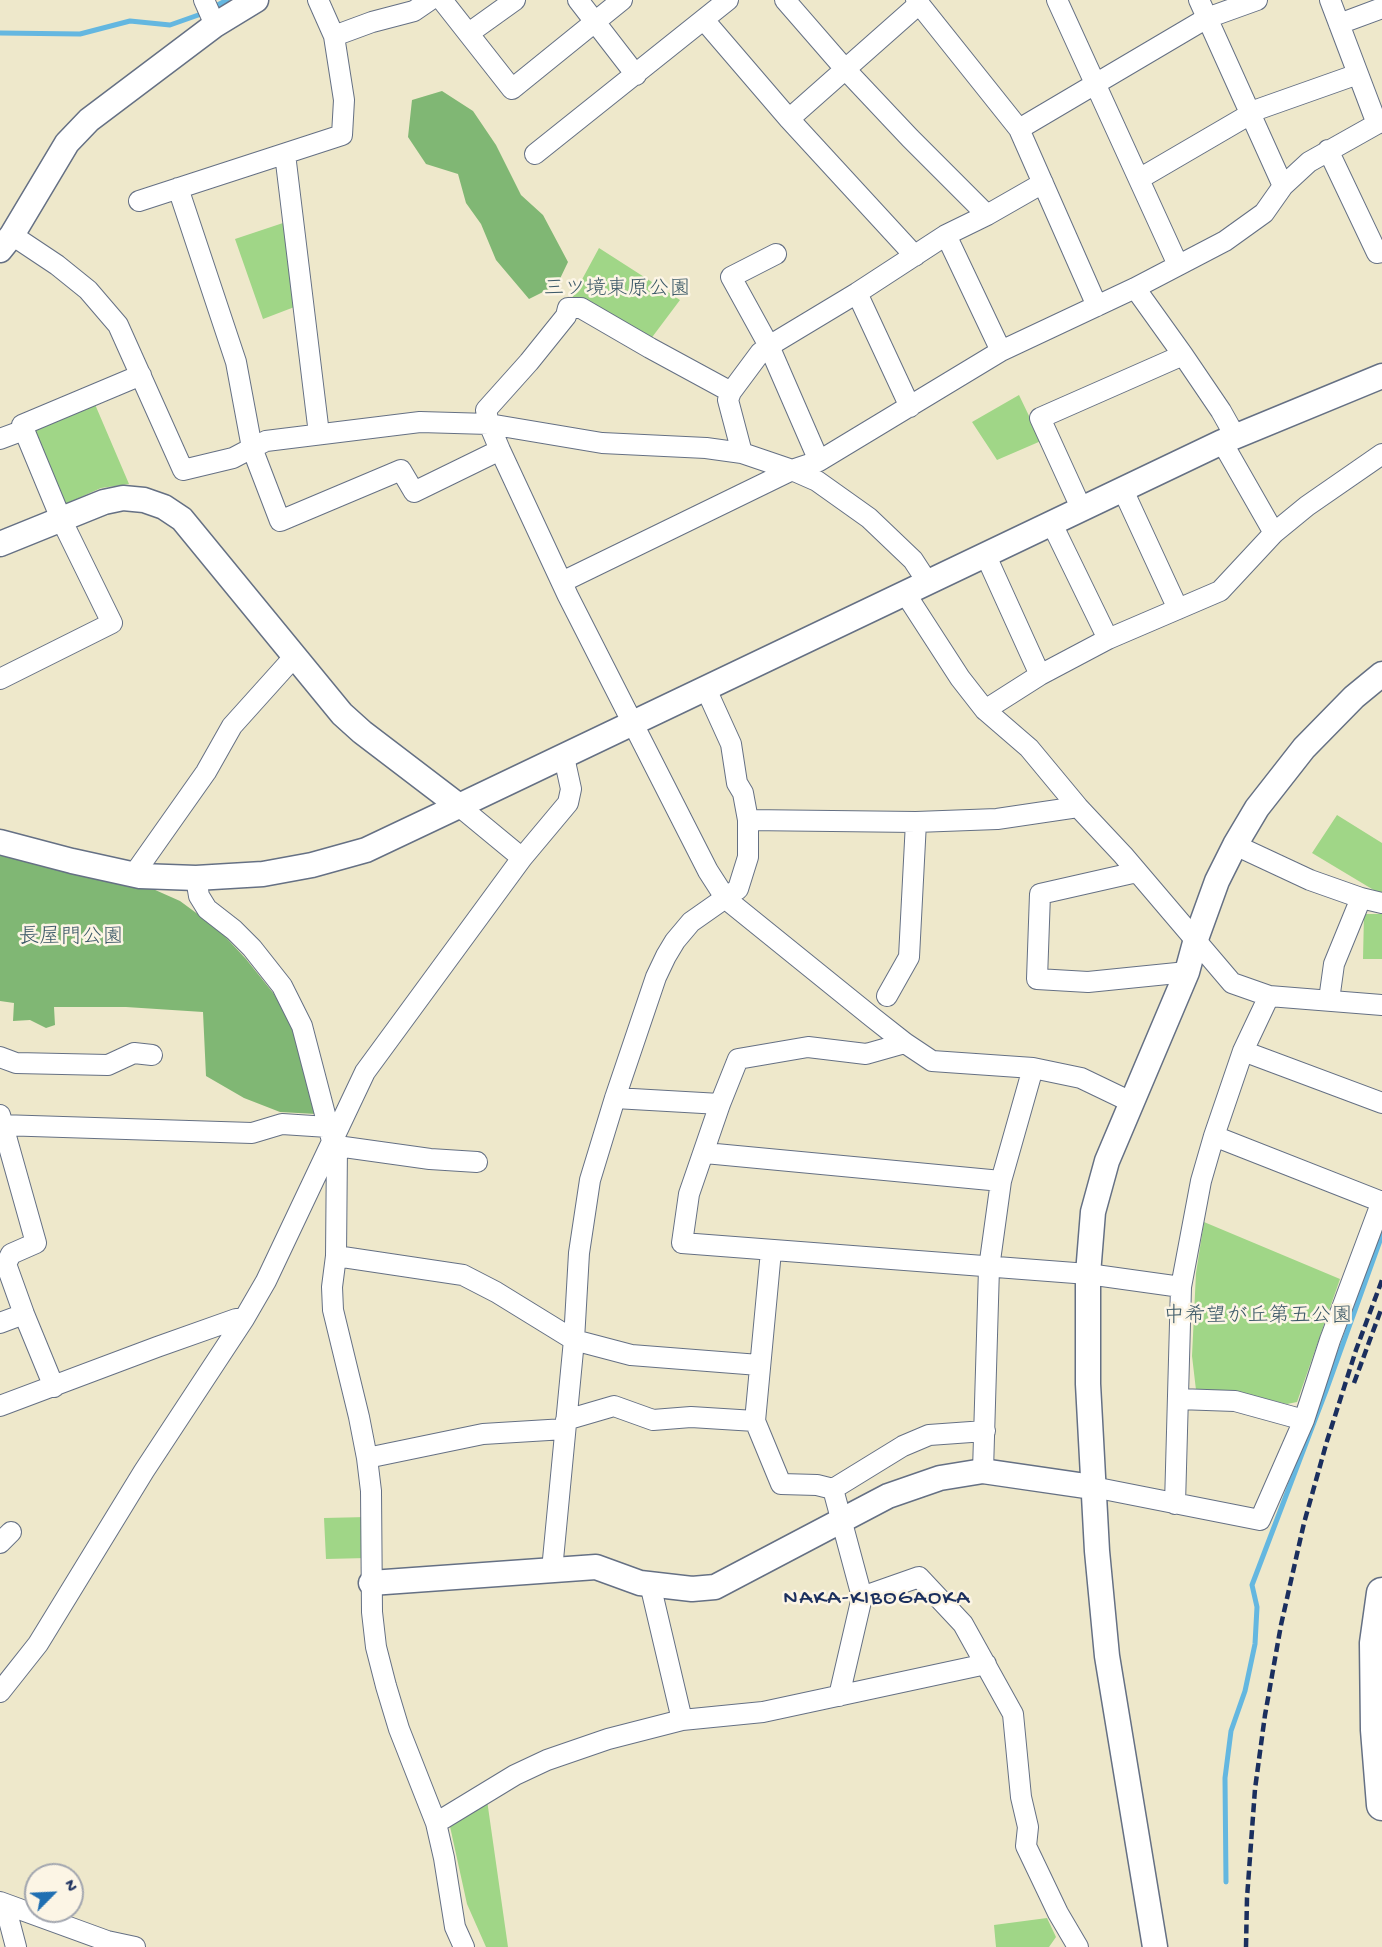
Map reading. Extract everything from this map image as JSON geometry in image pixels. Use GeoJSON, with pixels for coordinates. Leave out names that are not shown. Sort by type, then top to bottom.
{"type":"FeatureCollection","features":[{"type":"Feature","properties":{"kind":"main road"},"geometry":{"type":"LineString","coordinates":[[1382,1593],[1375,1643],[1376,1730],[1382,1805]]}},
{"type":"Feature","properties":{"kind":"street"},"geometry":{"type":"LineString","coordinates":[[204,0],[215,25]]}},
{"type":"Feature","properties":{"kind":"street"},"geometry":{"type":"LineString","coordinates":[[256,0],[215,25],[89,120],[67,143],[6,242],[57,265],[88,290],[118,325],[183,470],[233,458],[266,441],[420,422],[489,424],[602,443],[706,448],[742,453],[817,481],[869,518],[913,561],[928,583]]}},
{"type":"Feature","properties":{"kind":"street"},"geometry":{"type":"LineString","coordinates":[[138,201],[342,135],[344,100],[334,36],[318,0]]}},
{"type":"Feature","properties":{"kind":"street"},"geometry":{"type":"LineString","coordinates":[[334,36],[372,22],[414,11],[430,0]]}},
{"type":"Feature","properties":{"kind":"street"},"geometry":{"type":"LineString","coordinates":[[442,0],[512,89],[622,0]]}},
{"type":"Feature","properties":{"kind":"street"},"geometry":{"type":"LineString","coordinates":[[469,33],[515,0]]}},
{"type":"Feature","properties":{"kind":"street"},"geometry":{"type":"LineString","coordinates":[[578,0],[636,75]]}},
{"type":"Feature","properties":{"kind":"street"},"geometry":{"type":"LineString","coordinates":[[535,154],[728,0]]}},
{"type":"Feature","properties":{"kind":"street"},"geometry":{"type":"LineString","coordinates":[[1057,0],[1178,265]]}},
{"type":"Feature","properties":{"kind":"street"},"geometry":{"type":"LineString","coordinates":[[1019,129],[1096,85],[1203,9],[1257,0]]}},
{"type":"Feature","properties":{"kind":"street"},"geometry":{"type":"LineString","coordinates":[[562,582],[792,470],[819,461],[1001,351],[1135,288],[1226,241],[1264,213],[1283,186],[1309,162],[1379,122],[1330,0]]}},
{"type":"Feature","properties":{"kind":"street"},"geometry":{"type":"LineString","coordinates":[[789,119],[917,2],[1019,129],[1097,306]]}},
{"type":"Feature","properties":{"kind":"street"},"geometry":{"type":"LineString","coordinates":[[797,4],[845,69],[987,215]]}},
{"type":"Feature","properties":{"kind":"street"},"geometry":{"type":"LineString","coordinates":[[1339,24],[1382,8]]}},
{"type":"Feature","properties":{"kind":"street"},"geometry":{"type":"LineString","coordinates":[[1203,9],[1283,186]]}},
{"type":"Feature","properties":{"kind":"street"},"geometry":{"type":"LineString","coordinates":[[704,20],[789,119],[915,256]]}},
{"type":"Feature","properties":{"kind":"street"},"geometry":{"type":"LineString","coordinates":[[1139,179],[1250,113],[1358,74]]}},
{"type":"Feature","properties":{"kind":"street"},"geometry":{"type":"LineString","coordinates":[[1328,150],[1377,253],[1382,252]]}},
{"type":"Feature","properties":{"kind":"street"},"geometry":{"type":"LineString","coordinates":[[285,154],[319,434]]}},
{"type":"Feature","properties":{"kind":"street"},"geometry":{"type":"LineString","coordinates":[[742,453],[728,400],[731,392],[760,353],[946,235],[1043,183]]}},
{"type":"Feature","properties":{"kind":"street"},"geometry":{"type":"LineString","coordinates":[[178,188],[236,362],[252,448],[280,521],[401,470],[414,492],[500,450]]}},
{"type":"Feature","properties":{"kind":"street"},"geometry":{"type":"LineString","coordinates":[[946,235],[1001,351]]}},
{"type":"Feature","properties":{"kind":"street"},"geometry":{"type":"LineString","coordinates":[[776,254],[731,277],[769,346],[819,461]]}},
{"type":"Feature","properties":{"kind":"street"},"geometry":{"type":"LineString","coordinates":[[1135,288],[1221,411],[1228,439],[1274,533]]}},
{"type":"Feature","properties":{"kind":"street"},"geometry":{"type":"LineString","coordinates":[[857,293],[910,407]]}},
{"type":"Feature","properties":{"kind":"street"},"geometry":{"type":"LineString","coordinates":[[731,392],[581,308],[568,308],[566,316],[486,410],[500,450],[562,582],[708,871],[726,899],[880,1006],[905,1043],[932,1061],[1033,1068],[1081,1078],[1131,1102]]}},
{"type":"Feature","properties":{"kind":"street"},"geometry":{"type":"LineString","coordinates":[[1082,510],[1040,418],[1183,355]]}},
{"type":"Feature","properties":{"kind":"street"},"geometry":{"type":"LineString","coordinates":[[0,679],[112,623],[61,519],[22,425],[141,375]]}},
{"type":"Feature","properties":{"kind":"street"},"geometry":{"type":"LineString","coordinates":[[0,842],[134,874],[196,878],[263,874],[312,865],[366,850],[1228,439],[1382,376]]}},
{"type":"Feature","properties":{"kind":"street"},"geometry":{"type":"LineString","coordinates":[[0,439],[24,430]]}},
{"type":"Feature","properties":{"kind":"street"},"geometry":{"type":"LineString","coordinates":[[985,710],[1040,675],[1108,639],[1220,591],[1274,533],[1307,506],[1382,454]]}},
{"type":"Feature","properties":{"kind":"street"},"geometry":{"type":"LineString","coordinates":[[1123,490],[1178,609]]}},
{"type":"Feature","properties":{"kind":"street"},"geometry":{"type":"LineString","coordinates":[[0,544],[104,502],[123,498],[144,500],[164,507],[182,519],[342,714],[522,858]]}},
{"type":"Feature","properties":{"kind":"street"},"geometry":{"type":"LineString","coordinates":[[1052,524],[1108,639]]}},
{"type":"Feature","properties":{"kind":"street"},"geometry":{"type":"LineString","coordinates":[[986,556],[1040,675]]}},
{"type":"Feature","properties":{"kind":"street"},"geometry":{"type":"LineString","coordinates":[[905,593],[960,678],[985,710],[1029,748],[1077,807],[1137,872],[1232,983],[1269,996],[1382,1005]]}},
{"type":"Feature","properties":{"kind":"street"},"geometry":{"type":"LineString","coordinates":[[134,874],[206,772],[232,726],[294,657]]}},
{"type":"Feature","properties":{"kind":"street"},"geometry":{"type":"LineString","coordinates":[[1155,1947],[1107,1656],[1093,1487],[1088,1384],[1088,1274],[1093,1212],[1107,1161],[1187,972],[1217,881],[1235,845],[1257,808],[1304,748],[1354,697],[1382,674]]}},
{"type":"Feature","properties":{"kind":"street"},"geometry":{"type":"LineString","coordinates":[[552,1570],[574,1340],[579,1253],[590,1180],[615,1098],[666,956],[691,922],[738,889],[748,857],[748,820],[743,793],[737,783],[731,744],[706,688]]}},
{"type":"Feature","properties":{"kind":"street"},"geometry":{"type":"LineString","coordinates":[[0,1692],[38,1644],[144,1471],[244,1319],[266,1281],[365,1072],[522,858],[568,803],[571,789],[564,757]]}},
{"type":"Feature","properties":{"kind":"street"},"geometry":{"type":"LineString","coordinates":[[748,820],[916,822],[998,819],[1077,807]]}},
{"type":"Feature","properties":{"kind":"street"},"geometry":{"type":"LineString","coordinates":[[880,1006],[909,957],[916,822]]}},
{"type":"Feature","properties":{"kind":"street"},"geometry":{"type":"LineString","coordinates":[[1235,845],[1310,880],[1382,903]]}},
{"type":"Feature","properties":{"kind":"street"},"geometry":{"type":"LineString","coordinates":[[1137,872],[1040,894],[1037,979],[1088,982],[1187,972]]}},
{"type":"Feature","properties":{"kind":"street"},"geometry":{"type":"LineString","coordinates":[[196,878],[199,896],[207,909],[234,930],[252,948],[282,986],[302,1026],[333,1138],[336,1256],[332,1287],[333,1310],[367,1458],[371,1491],[371,1583],[376,1647],[399,1729],[436,1823],[455,1927],[464,1947]]}},
{"type":"Feature","properties":{"kind":"street"},"geometry":{"type":"LineString","coordinates":[[1329,1000],[1334,964],[1361,898]]}},
{"type":"Feature","properties":{"kind":"street"},"geometry":{"type":"LineString","coordinates":[[1175,1504],[1181,1287],[1201,1181],[1214,1136],[1243,1051],[1269,996]]}},
{"type":"Feature","properties":{"kind":"street"},"geometry":{"type":"LineString","coordinates":[[905,1043],[866,1054],[808,1047],[738,1059],[720,1104],[690,1194],[682,1243],[1088,1274],[1181,1287]]}},
{"type":"Feature","properties":{"kind":"street"},"geometry":{"type":"LineString","coordinates":[[1243,1051],[1382,1103]]}},
{"type":"Feature","properties":{"kind":"street"},"geometry":{"type":"LineString","coordinates":[[0,1058],[16,1063],[108,1065],[134,1053],[152,1055]]}},
{"type":"Feature","properties":{"kind":"street"},"geometry":{"type":"LineString","coordinates":[[983,1472],[989,1268],[1001,1181],[1033,1068]]}},
{"type":"Feature","properties":{"kind":"street"},"geometry":{"type":"LineString","coordinates":[[615,1098],[720,1104]]}},
{"type":"Feature","properties":{"kind":"street"},"geometry":{"type":"LineString","coordinates":[[54,1387],[3,1265],[11,1254],[36,1243],[1,1121],[252,1133],[282,1124],[333,1138],[430,1159],[477,1162]]}},
{"type":"Feature","properties":{"kind":"street"},"geometry":{"type":"LineString","coordinates":[[371,1583],[596,1567],[640,1583],[692,1588],[715,1587],[888,1496],[940,1478],[983,1472],[1093,1487],[1260,1520],[1304,1420],[1330,1340],[1382,1201],[1214,1136]]}},
{"type":"Feature","properties":{"kind":"street"},"geometry":{"type":"LineString","coordinates":[[705,1153],[1001,1181]]}},
{"type":"Feature","properties":{"kind":"street"},"geometry":{"type":"LineString","coordinates":[[771,1251],[755,1421],[781,1484],[817,1485],[833,1489],[903,1446],[929,1435],[985,1431]]}},
{"type":"Feature","properties":{"kind":"street"},"geometry":{"type":"LineString","coordinates":[[336,1256],[463,1275],[496,1292],[574,1340],[631,1355],[759,1365]]}},
{"type":"Feature","properties":{"kind":"street"},"geometry":{"type":"LineString","coordinates":[[0,1323],[24,1314]]}},
{"type":"Feature","properties":{"kind":"street"},"geometry":{"type":"LineString","coordinates":[[0,1406],[157,1347],[236,1319],[244,1319]]}},
{"type":"Feature","properties":{"kind":"street"},"geometry":{"type":"LineString","coordinates":[[1178,1399],[1235,1401],[1304,1420]]}},
{"type":"Feature","properties":{"kind":"street"},"geometry":{"type":"LineString","coordinates":[[367,1458],[483,1434],[566,1424],[614,1406],[653,1420],[691,1417],[755,1421]]}},
{"type":"Feature","properties":{"kind":"street"},"geometry":{"type":"LineString","coordinates":[[833,1489],[862,1597],[839,1696]]}},
{"type":"Feature","properties":{"kind":"street"},"geometry":{"type":"LineString","coordinates":[[862,1597],[919,1577],[963,1624],[1013,1714],[1021,1797],[1028,1827],[1026,1846],[1058,1913],[1078,1947]]}},
{"type":"Feature","properties":{"kind":"street"},"geometry":{"type":"LineString","coordinates":[[650,1584],[682,1720]]}},
{"type":"Feature","properties":{"kind":"street"},"geometry":{"type":"LineString","coordinates":[[436,1823],[515,1775],[547,1760],[608,1739],[682,1720],[763,1712],[986,1664]]}},
{"type":"Feature","properties":{"kind":"street"},"geometry":{"type":"LineString","coordinates":[[2,1906],[16,1947]]}},
{"type":"Feature","properties":{"kind":"street"},"geometry":{"type":"LineString","coordinates":[[2,1906],[107,1941],[135,1947]]}},
{"type":"Feature","properties":{"kind":"green space"},"geometry":{"type":"Polygon","coordinates":[[[442,91],[473,111],[496,145],[521,195],[543,215],[568,262],[557,285],[529,299],[496,260],[481,224],[466,203],[458,174],[426,164],[408,137],[412,100],[442,91]]]}},
{"type":"Feature","properties":{"kind":"green space"},"geometry":{"type":"Polygon","coordinates":[[[286,222],[297,306],[263,319],[235,239],[286,222]]]}},
{"type":"Feature","properties":{"kind":"green space","name":"三ツ境東原公園"},"geometry":{"type":"Polygon","coordinates":[[[599,248],[680,300],[650,340],[572,298],[599,248]]]}},
{"type":"Feature","properties":{"kind":"green space"},"geometry":{"type":"Polygon","coordinates":[[[1019,395],[1041,441],[997,460],[972,422],[1019,395]]]}},
{"type":"Feature","properties":{"kind":"green space"},"geometry":{"type":"Polygon","coordinates":[[[94,402],[129,484],[101,488],[61,506],[29,428],[94,402]]]}},
{"type":"Feature","properties":{"kind":"green space"},"geometry":{"type":"Polygon","coordinates":[[[1337,815],[1382,843],[1382,895],[1312,853],[1337,815]]]}},
{"type":"Feature","properties":{"kind":"green space","name":"長屋門公園"},"geometry":{"type":"Polygon","coordinates":[[[0,849],[153,889],[180,901],[218,929],[274,994],[293,1027],[316,1114],[280,1112],[244,1098],[206,1076],[203,1012],[126,1007],[54,1007],[55,1025],[46,1028],[30,1020],[13,1021],[14,1003],[0,1001],[0,849]]]}},
{"type":"Feature","properties":{"kind":"green space"},"geometry":{"type":"Polygon","coordinates":[[[1364,914],[1382,914],[1382,959],[1363,959],[1364,914]]]}},
{"type":"Feature","properties":{"kind":"green space","name":"中希望が丘第五公園"},"geometry":{"type":"Polygon","coordinates":[[[1204,1222],[1340,1279],[1297,1402],[1287,1404],[1238,1392],[1196,1390],[1192,1356],[1196,1273],[1204,1222]]]}},
{"type":"Feature","properties":{"kind":"green space"},"geometry":{"type":"Polygon","coordinates":[[[367,1517],[367,1558],[326,1559],[324,1518],[367,1517]]]}},
{"type":"Feature","properties":{"kind":"green space"},"geometry":{"type":"Polygon","coordinates":[[[487,1800],[508,1947],[486,1947],[467,1904],[449,1822],[487,1800]]]}},
{"type":"Feature","properties":{"kind":"green space"},"geometry":{"type":"Polygon","coordinates":[[[1047,1918],[1056,1937],[1049,1947],[996,1947],[994,1925],[1047,1918]]]}},
{"type":"Feature","properties":{"kind":"waterway"},"geometry":{"type":"LineString","coordinates":[[212,8],[227,0]]}},
{"type":"Feature","properties":{"kind":"waterway"},"geometry":{"type":"LineString","coordinates":[[0,33],[80,34],[130,21],[170,25],[204,13]]}},
{"type":"Feature","properties":{"kind":"waterway"},"geometry":{"type":"LineString","coordinates":[[1226,1882],[1225,1778],[1231,1731],[1245,1691],[1255,1644],[1257,1607],[1252,1585],[1382,1235]]}},
{"type":"Feature","properties":{"kind":"railway"},"geometry":{"type":"LineString","coordinates":[[1246,1947],[1255,1789],[1281,1625],[1304,1523],[1327,1441],[1356,1350],[1382,1280]]}},
{"type":"Feature","properties":{"kind":"railway"},"geometry":{"type":"LineString","coordinates":[[1354,1383],[1382,1307]]}},
{"type":"Feature","properties":{"kind":"district","name":"NAKA-KIBOGAOKA"},"geometry":{"type":"Point","coordinates":[877,1600]}}]}
